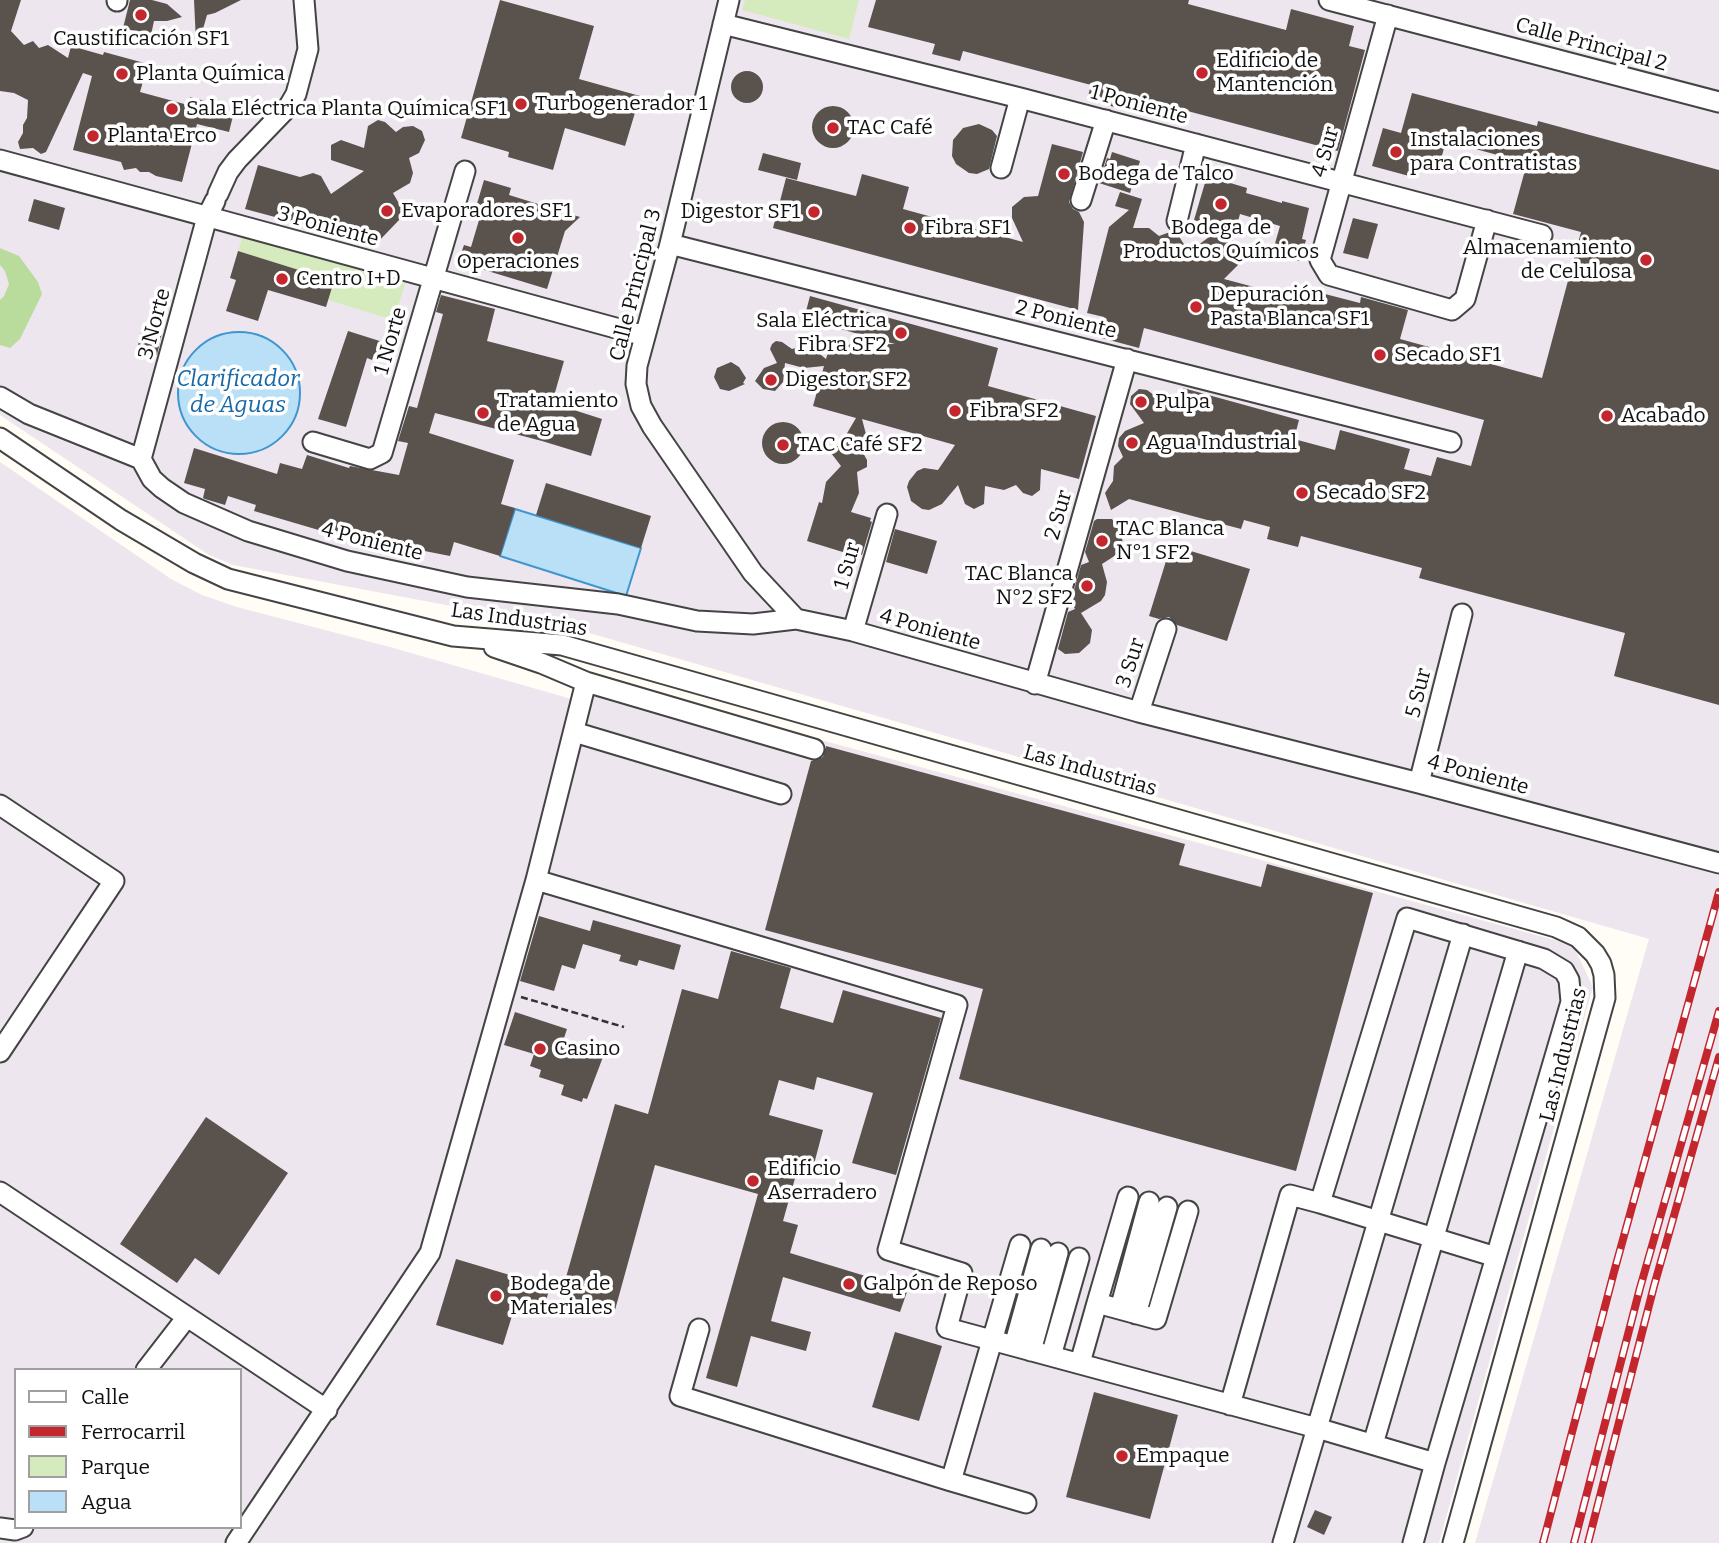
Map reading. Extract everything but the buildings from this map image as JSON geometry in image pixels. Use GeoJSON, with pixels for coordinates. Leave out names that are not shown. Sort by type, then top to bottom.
{"type":"FeatureCollection","features":[{"type":"Feature","properties":{"kind":"street","name":"3 Norte"},"geometry":{"type":"LineString","coordinates":[[141,459],[214,204],[228,172],[289,106],[296,94],[308,49],[304,0]]}},
{"type":"Feature","properties":{"kind":"street","name":"Calle Principal 3"},"geometry":{"type":"LineString","coordinates":[[729,0],[670,244],[637,366],[636,384],[641,406],[652,426],[753,573],[796,619]]}},
{"type":"Feature","properties":{"kind":"street","name":"Calle Principal 2"},"geometry":{"type":"LineString","coordinates":[[1329,0],[1719,102]]}},
{"type":"Feature","properties":{"kind":"street","name":"4 Sur"},"geometry":{"type":"LineString","coordinates":[[1388,15],[1320,260],[1329,275],[1452,310],[1465,299],[1487,220]]}},
{"type":"Feature","properties":{"kind":"street","name":"1 Poniente"},"geometry":{"type":"LineString","coordinates":[[723,24],[1106,120],[1542,235]]}},
{"type":"Feature","properties":{"kind":"street"},"geometry":{"type":"LineString","coordinates":[[1001,168],[1020,98]]}},
{"type":"Feature","properties":{"kind":"street"},"geometry":{"type":"LineString","coordinates":[[1081,200],[1106,120]]}},
{"type":"Feature","properties":{"kind":"street"},"geometry":{"type":"LineString","coordinates":[[1177,221],[1196,144]]}},
{"type":"Feature","properties":{"kind":"street","name":"3 Poniente"},"geometry":{"type":"LineString","coordinates":[[0,160],[214,204],[433,279],[645,336]]}},
{"type":"Feature","properties":{"kind":"street","name":"1 Norte"},"geometry":{"type":"LineString","coordinates":[[313,442],[370,459],[382,453],[465,171]]}},
{"type":"Feature","properties":{"kind":"street","name":"2 Poniente"},"geometry":{"type":"LineString","coordinates":[[670,244],[1451,442]]}},
{"type":"Feature","properties":{"kind":"street","name":"2 Sur"},"geometry":{"type":"LineString","coordinates":[[1035,684],[1127,359]]}},
{"type":"Feature","properties":{"kind":"street"},"geometry":{"type":"LineString","coordinates":[[0,397],[29,414],[141,459]]}},
{"type":"Feature","properties":{"kind":"street","name":"Las Industrias"},"geometry":{"type":"LineString","coordinates":[[0,438],[121,520],[194,563],[228,579],[453,636],[562,645],[1556,927],[1568,931],[1587,944],[1595,954],[1604,975],[1603,1009],[1452,1543]]}},
{"type":"Feature","properties":{"kind":"street","name":"4 Poniente"},"geometry":{"type":"LineString","coordinates":[[141,459],[152,479],[195,508],[248,531],[358,564],[467,587],[618,604],[697,621],[753,624],[796,619],[853,631],[1139,712],[1719,863]]}},
{"type":"Feature","properties":{"kind":"street","name":"1 Sur"},"geometry":{"type":"LineString","coordinates":[[853,631],[887,514]]}},
{"type":"Feature","properties":{"kind":"street","name":"5 Sur"},"geometry":{"type":"LineString","coordinates":[[1419,783],[1462,614]]}},
{"type":"Feature","properties":{"kind":"street","name":"3 Sur"},"geometry":{"type":"LineString","coordinates":[[1139,712],[1166,629]]}},
{"type":"Feature","properties":{"kind":"street"},"geometry":{"type":"LineString","coordinates":[[453,636],[513,653],[586,682],[814,748]]}},
{"type":"Feature","properties":{"kind":"street"},"geometry":{"type":"LineString","coordinates":[[236,1543],[430,1253],[536,880],[586,682]]}},
{"type":"Feature","properties":{"kind":"street"},"geometry":{"type":"LineString","coordinates":[[574,732],[781,794]]}},
{"type":"Feature","properties":{"kind":"street"},"geometry":{"type":"LineString","coordinates":[[0,805],[114,881],[0,1052]]}},
{"type":"Feature","properties":{"kind":"street"},"geometry":{"type":"LineString","coordinates":[[536,880],[957,1005],[888,1250],[962,1273],[947,1328],[1317,1428],[1434,1463]]}},
{"type":"Feature","properties":{"kind":"street"},"geometry":{"type":"LineString","coordinates":[[1320,1203],[1407,918],[1544,959],[1563,971],[1572,990],[1571,1002],[1434,1463],[1413,1543]]}},
{"type":"Feature","properties":{"kind":"street"},"geometry":{"type":"LineString","coordinates":[[1283,1543],[1463,934]]}},
{"type":"Feature","properties":{"kind":"street"},"geometry":{"type":"LineString","coordinates":[[1373,1444],[1518,951]]}},
{"type":"Feature","properties":{"kind":"street"},"geometry":{"type":"LineString","coordinates":[[0,1192],[327,1410]]}},
{"type":"Feature","properties":{"kind":"street"},"geometry":{"type":"LineString","coordinates":[[1230,1405],[1290,1195],[1496,1257]]}},
{"type":"Feature","properties":{"kind":"street"},"geometry":{"type":"LineString","coordinates":[[1080,1363],[1128,1198]]}},
{"type":"Feature","properties":{"kind":"street"},"geometry":{"type":"LineString","coordinates":[[1128,1311],[1158,1204]]}},
{"type":"Feature","properties":{"kind":"street"},"geometry":{"type":"LineString","coordinates":[[1097,1303],[1156,1319],[1188,1211]]}},
{"type":"Feature","properties":{"kind":"street"},"geometry":{"type":"LineString","coordinates":[[951,1481],[1020,1245]]}},
{"type":"Feature","properties":{"kind":"street"},"geometry":{"type":"LineString","coordinates":[[1023,1348],[1050,1251]]}},
{"type":"Feature","properties":{"kind":"street"},"geometry":{"type":"LineString","coordinates":[[1051,1356],[1079,1258]]}},
{"type":"Feature","properties":{"kind":"street"},"geometry":{"type":"LineString","coordinates":[[148,1368],[187,1317]]}},
{"type":"Feature","properties":{"kind":"street"},"geometry":{"type":"LineString","coordinates":[[699,1329],[680,1396],[1027,1503]]}},
{"type":"Feature","properties":{"kind":"street"},"geometry":{"type":"LineString","coordinates":[[0,1528],[18,1529]]}},
{"type":"Feature","properties":{"kind":"path"},"geometry":{"type":"LineString","coordinates":[[504,992],[624,1027]]}},
{"type":"Feature","properties":{"kind":"shaded area"},"geometry":{"type":"Polygon","coordinates":[[[0,0],[1719,0],[1719,1543],[1475,1543],[1649,939],[579,630],[233,565],[209,555],[0,415],[0,0]]]}},
{"type":"Feature","properties":{"kind":"shaded area"},"geometry":{"type":"Polygon","coordinates":[[[0,462],[171,579],[202,595],[237,607],[575,700],[583,675],[1573,945],[1593,987],[1439,1543],[0,1543],[0,462]]]}},
{"type":"Feature","properties":{"kind":"green space"},"geometry":{"type":"Polygon","coordinates":[[[745,0],[859,0],[849,39],[742,10],[745,0]]]}},
{"type":"Feature","properties":{"kind":"green space"},"geometry":{"type":"Polygon","coordinates":[[[243,235],[405,284],[394,320],[328,300],[334,281],[238,251],[243,235]]]}},
{"type":"Feature","properties":{"kind":"green space"},"geometry":{"type":"Polygon","coordinates":[[[0,248],[19,256],[38,282],[42,294],[20,339],[10,348],[0,345],[0,300],[9,284],[0,265],[0,248]]]}},
{"type":"Feature","properties":{"kind":"water","name":"Clarificador de Aguas"},"geometry":{"type":"Polygon","coordinates":[[[239,332],[262,337],[282,350],[295,370],[300,393],[295,416],[282,436],[262,449],[239,454],[216,449],[196,436],[183,416],[178,393],[183,370],[196,350],[216,337],[239,332]]]}},
{"type":"Feature","properties":{"kind":"water"},"geometry":{"type":"Polygon","coordinates":[[[515,509],[641,548],[626,596],[500,556],[515,509]]]}},
{"type":"Feature","properties":{"kind":"railway"},"geometry":{"type":"LineString","coordinates":[[1543,1543],[1614,1272],[1719,892]]}},
{"type":"Feature","properties":{"kind":"railway"},"geometry":{"type":"LineString","coordinates":[[1574,1543],[1640,1288],[1719,1011]]}},
{"type":"Feature","properties":{"kind":"railway"},"geometry":{"type":"LineString","coordinates":[[1588,1543],[1654,1286],[1719,1057]]}},
{"type":"Feature","properties":{"kind":"place","name":"Caustificación SF1"},"geometry":{"type":"Point","coordinates":[141,15]}},
{"type":"Feature","properties":{"kind":"place","name":"Edificio de Mantención"},"geometry":{"type":"Point","coordinates":[1202,73]}},
{"type":"Feature","properties":{"kind":"place","name":"Planta Química"},"geometry":{"type":"Point","coordinates":[122,74]}},
{"type":"Feature","properties":{"kind":"place","name":"Turbogenerador 1"},"geometry":{"type":"Point","coordinates":[521,104]}},
{"type":"Feature","properties":{"kind":"place","name":"Sala Eléctrica Planta Química SF1"},"geometry":{"type":"Point","coordinates":[172,109]}},
{"type":"Feature","properties":{"kind":"place","name":"TAC Café"},"geometry":{"type":"Point","coordinates":[833,128]}},
{"type":"Feature","properties":{"kind":"place","name":"Planta Erco"},"geometry":{"type":"Point","coordinates":[93,136]}},
{"type":"Feature","properties":{"kind":"place","name":"Instalaciones para Contratistas"},"geometry":{"type":"Point","coordinates":[1396,152]}},
{"type":"Feature","properties":{"kind":"place","name":"Bodega de Talco"},"geometry":{"type":"Point","coordinates":[1064,174]}},
{"type":"Feature","properties":{"kind":"place","name":"Bodega de Productos Químicos"},"geometry":{"type":"Point","coordinates":[1221,204]}},
{"type":"Feature","properties":{"kind":"place","name":"Evaporadores SF1"},"geometry":{"type":"Point","coordinates":[387,211]}},
{"type":"Feature","properties":{"kind":"place","name":"Digestor SF1"},"geometry":{"type":"Point","coordinates":[814,212]}},
{"type":"Feature","properties":{"kind":"place","name":"Fibra SF1"},"geometry":{"type":"Point","coordinates":[910,228]}},
{"type":"Feature","properties":{"kind":"place","name":"Operaciones"},"geometry":{"type":"Point","coordinates":[518,238]}},
{"type":"Feature","properties":{"kind":"place","name":"Almacenamiento de Celulosa"},"geometry":{"type":"Point","coordinates":[1646,260]}},
{"type":"Feature","properties":{"kind":"place","name":"Centro I+D"},"geometry":{"type":"Point","coordinates":[282,279]}},
{"type":"Feature","properties":{"kind":"place","name":"Depuración Pasta Blanca SF1"},"geometry":{"type":"Point","coordinates":[1196,307]}},
{"type":"Feature","properties":{"kind":"place","name":"Sala Eléctrica Fibra SF2"},"geometry":{"type":"Point","coordinates":[901,333]}},
{"type":"Feature","properties":{"kind":"place","name":"Secado SF1"},"geometry":{"type":"Point","coordinates":[1380,355]}},
{"type":"Feature","properties":{"kind":"place","name":"Digestor SF2"},"geometry":{"type":"Point","coordinates":[771,380]}},
{"type":"Feature","properties":{"kind":"place","name":"Pulpa"},"geometry":{"type":"Point","coordinates":[1141,402]}},
{"type":"Feature","properties":{"kind":"place","name":"Fibra SF2"},"geometry":{"type":"Point","coordinates":[955,411]}},
{"type":"Feature","properties":{"kind":"place","name":"Tratamiento de Agua"},"geometry":{"type":"Point","coordinates":[483,413]}},
{"type":"Feature","properties":{"kind":"place","name":"Acabado"},"geometry":{"type":"Point","coordinates":[1607,416]}},
{"type":"Feature","properties":{"kind":"place","name":"Agua Industrial"},"geometry":{"type":"Point","coordinates":[1132,443]}},
{"type":"Feature","properties":{"kind":"place","name":"TAC Café SF2"},"geometry":{"type":"Point","coordinates":[783,445]}},
{"type":"Feature","properties":{"kind":"place","name":"Secado SF2"},"geometry":{"type":"Point","coordinates":[1302,493]}},
{"type":"Feature","properties":{"kind":"place","name":"TAC Blanca N°1 SF2"},"geometry":{"type":"Point","coordinates":[1102,541]}},
{"type":"Feature","properties":{"kind":"place","name":"TAC Blanca N°2 SF2"},"geometry":{"type":"Point","coordinates":[1087,586]}},
{"type":"Feature","properties":{"kind":"place","name":"Casino"},"geometry":{"type":"Point","coordinates":[540,1049]}},
{"type":"Feature","properties":{"kind":"place","name":"Edificio Aserradero"},"geometry":{"type":"Point","coordinates":[753,1181]}},
{"type":"Feature","properties":{"kind":"place","name":"Galpón de Reposo"},"geometry":{"type":"Point","coordinates":[849,1284]}},
{"type":"Feature","properties":{"kind":"place","name":"Bodega de Materiales"},"geometry":{"type":"Point","coordinates":[496,1296]}},
{"type":"Feature","properties":{"kind":"place","name":"Empaque"},"geometry":{"type":"Point","coordinates":[1122,1456]}}]}
